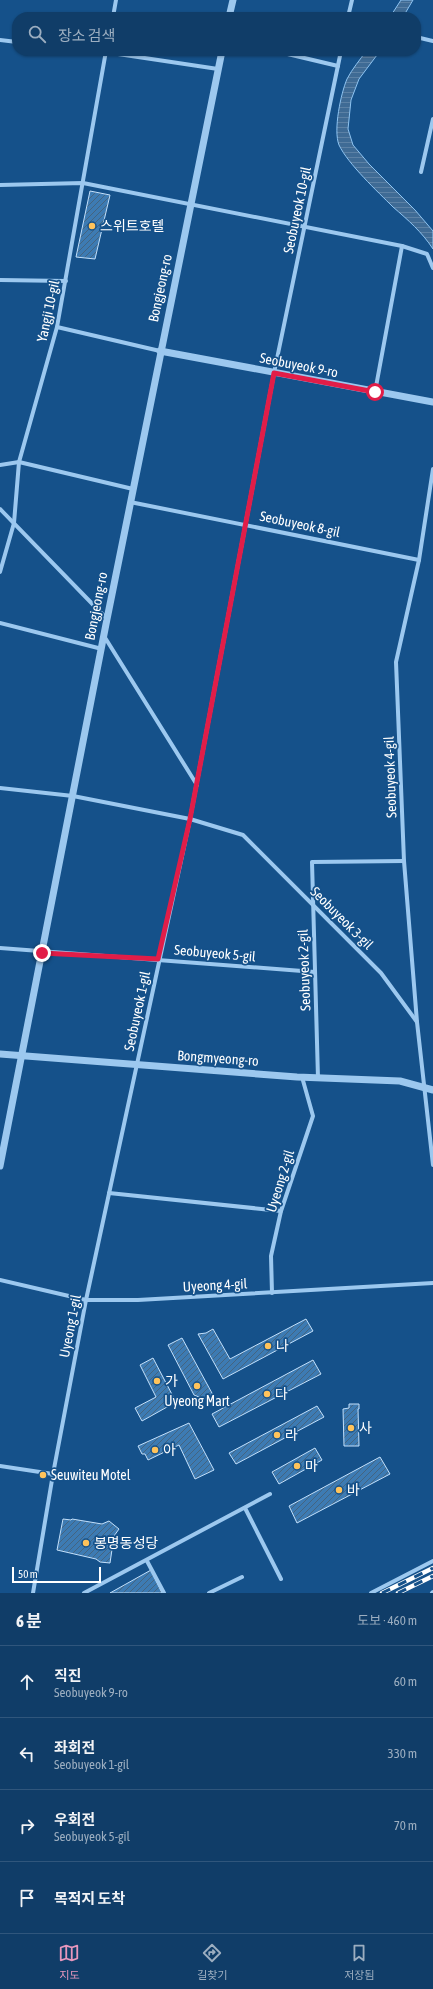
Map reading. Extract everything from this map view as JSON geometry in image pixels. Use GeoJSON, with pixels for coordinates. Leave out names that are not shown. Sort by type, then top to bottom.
{"type":"FeatureCollection","features":[{"type":"Feature","properties":{"kind":"street"},"geometry":{"type":"LineString","coordinates":[[114,12],[116,0]]}},
{"type":"Feature","properties":{"kind":"street"},"geometry":{"type":"LineString","coordinates":[[230,12],[233,0]]}},
{"type":"Feature","properties":{"kind":"street"},"geometry":{"type":"LineString","coordinates":[[349,12],[352,0]]}},
{"type":"Feature","properties":{"kind":"street"},"geometry":{"type":"LineString","coordinates":[[421,38],[433,41]]}},
{"type":"Feature","properties":{"kind":"street"},"geometry":{"type":"LineString","coordinates":[[0,40],[12,41]]}},
{"type":"Feature","properties":{"kind":"street","name":"Yangji 10-gil"},"geometry":{"type":"LineString","coordinates":[[0,572],[14,523],[19,462],[57,327],[105,56]]}},
{"type":"Feature","properties":{"kind":"street"},"geometry":{"type":"LineString","coordinates":[[132,56],[218,69]]}},
{"type":"Feature","properties":{"kind":"street","name":"Bongjeong-ro"},"geometry":{"type":"LineString","coordinates":[[0,1166],[102,649],[106,619],[221,56]]}},
{"type":"Feature","properties":{"kind":"street"},"geometry":{"type":"LineString","coordinates":[[296,56],[338,66]]}},
{"type":"Feature","properties":{"kind":"street","name":"Seobuyeok 10-gil"},"geometry":{"type":"LineString","coordinates":[[274,373],[340,56]]}},
{"type":"Feature","properties":{"kind":"street"},"geometry":{"type":"LineString","coordinates":[[421,172],[433,119]]}},
{"type":"Feature","properties":{"kind":"street"},"geometry":{"type":"LineString","coordinates":[[0,185],[83,183],[305,225],[402,246],[427,254],[433,268]]}},
{"type":"Feature","properties":{"kind":"street"},"geometry":{"type":"LineString","coordinates":[[375,392],[402,246]]}},
{"type":"Feature","properties":{"kind":"street"},"geometry":{"type":"LineString","coordinates":[[0,280],[66,281]]}},
{"type":"Feature","properties":{"kind":"street"},"geometry":{"type":"LineString","coordinates":[[57,327],[160,351]]}},
{"type":"Feature","properties":{"kind":"street","name":"Seobuyeok 9-ro"},"geometry":{"type":"LineString","coordinates":[[160,351],[433,402]]}},
{"type":"Feature","properties":{"kind":"street","name":"Seobuyeok 1-gil"},"geometry":{"type":"LineString","coordinates":[[137,1065],[158,959],[190,819],[274,373]]}},
{"type":"Feature","properties":{"kind":"street"},"geometry":{"type":"LineString","coordinates":[[0,465],[19,462],[133,489]]}},
{"type":"Feature","properties":{"kind":"street","name":"Seobuyeok 4-gil"},"geometry":{"type":"LineString","coordinates":[[433,469],[419,560],[396,662],[404,861],[417,1022],[433,1165]]}},
{"type":"Feature","properties":{"kind":"street","name":"Seobuyeok 8-gil"},"geometry":{"type":"LineString","coordinates":[[130,502],[246,524],[419,560]]}},
{"type":"Feature","properties":{"kind":"street"},"geometry":{"type":"LineString","coordinates":[[0,509],[106,619]]}},
{"type":"Feature","properties":{"kind":"street"},"geometry":{"type":"LineString","coordinates":[[0,623],[102,649]]}},
{"type":"Feature","properties":{"kind":"street"},"geometry":{"type":"LineString","coordinates":[[104,636],[196,785]]}},
{"type":"Feature","properties":{"kind":"street"},"geometry":{"type":"LineString","coordinates":[[0,788],[73,796],[190,819]]}},
{"type":"Feature","properties":{"kind":"street","name":"Seobuyeok 3-gil"},"geometry":{"type":"LineString","coordinates":[[190,819],[243,835],[381,973],[417,1022]]}},
{"type":"Feature","properties":{"kind":"street","name":"Seobuyeok 2-gil"},"geometry":{"type":"LineString","coordinates":[[318,1078],[312,862],[404,861]]}},
{"type":"Feature","properties":{"kind":"street","name":"Seobuyeok 5-gil"},"geometry":{"type":"LineString","coordinates":[[0,948],[42,953],[158,959],[315,972]]}},
{"type":"Feature","properties":{"kind":"street","name":"Bongmyeong-ro"},"geometry":{"type":"LineString","coordinates":[[0,1054],[302,1077],[400,1081],[433,1090]]}},
{"type":"Feature","properties":{"kind":"street","name":"Uyeong 1-gil"},"geometry":{"type":"LineString","coordinates":[[33,1593],[53,1474],[86,1300],[137,1065]]}},
{"type":"Feature","properties":{"kind":"street","name":"Uyeong 2-gil"},"geometry":{"type":"LineString","coordinates":[[272,1293],[271,1256],[281,1211],[312,1116],[302,1077]]}},
{"type":"Feature","properties":{"kind":"street"},"geometry":{"type":"LineString","coordinates":[[109,1193],[281,1211]]}},
{"type":"Feature","properties":{"kind":"street","name":"Uyeong 4-gil"},"geometry":{"type":"LineString","coordinates":[[0,1280],[86,1300],[138,1300],[433,1282]]}},
{"type":"Feature","properties":{"kind":"street"},"geometry":{"type":"LineString","coordinates":[[0,1466],[53,1474]]}},
{"type":"Feature","properties":{"kind":"street"},"geometry":{"type":"LineString","coordinates":[[84,1593],[147,1561],[270,1494]]}},
{"type":"Feature","properties":{"kind":"street"},"geometry":{"type":"LineString","coordinates":[[245,1508],[281,1579]]}},
{"type":"Feature","properties":{"kind":"street"},"geometry":{"type":"LineString","coordinates":[[371,1593],[433,1560]]}},
{"type":"Feature","properties":{"kind":"street"},"geometry":{"type":"LineString","coordinates":[[147,1561],[164,1593]]}},
{"type":"Feature","properties":{"kind":"street"},"geometry":{"type":"LineString","coordinates":[[209,1593],[242,1577]]}},
{"type":"Feature","properties":{"kind":"water"},"geometry":{"type":"Polygon","coordinates":[[[401,0],[413,0],[406,12],[393,12],[401,0]]]}},
{"type":"Feature","properties":{"kind":"water"},"geometry":{"type":"Polygon","coordinates":[[[362,56],[376,56],[359,79],[351,100],[348,129],[353,145],[369,164],[415,210],[433,231],[433,249],[414,226],[364,178],[349,161],[339,145],[337,138],[338,112],[347,79],[362,56]]]}},
{"type":"Feature","properties":{"kind":"building","name":"스위트호텔"},"geometry":{"type":"Polygon","coordinates":[[[90,191],[110,195],[95,259],[76,257],[90,191]]]}},
{"type":"Feature","properties":{"kind":"building","name":"나"},"geometry":{"type":"Polygon","coordinates":[[[306,1319],[313,1331],[223,1379],[198,1334],[206,1333],[213,1329],[230,1359],[306,1319]]]}},
{"type":"Feature","properties":{"kind":"building"},"geometry":{"type":"Polygon","coordinates":[[[182,1338],[213,1395],[204,1399],[194,1395],[168,1345],[182,1338]]]}},
{"type":"Feature","properties":{"kind":"building","name":"가"},"geometry":{"type":"Polygon","coordinates":[[[153,1358],[176,1402],[142,1421],[135,1408],[156,1397],[140,1365],[153,1358]]]}},
{"type":"Feature","properties":{"kind":"building","name":"다"},"geometry":{"type":"Polygon","coordinates":[[[313,1360],[321,1374],[219,1427],[212,1414],[313,1360]]]}},
{"type":"Feature","properties":{"kind":"building","name":"사"},"geometry":{"type":"Polygon","coordinates":[[[349,1404],[359,1404],[359,1446],[344,1446],[343,1409],[349,1408],[349,1404]]]}},
{"type":"Feature","properties":{"kind":"building","name":"라"},"geometry":{"type":"Polygon","coordinates":[[[317,1406],[324,1417],[236,1464],[229,1453],[317,1406]]]}},
{"type":"Feature","properties":{"kind":"building","name":"아"},"geometry":{"type":"Polygon","coordinates":[[[189,1423],[214,1470],[195,1479],[179,1445],[148,1460],[145,1454],[142,1454],[138,1446],[189,1423]]]}},
{"type":"Feature","properties":{"kind":"building","name":"마"},"geometry":{"type":"Polygon","coordinates":[[[315,1448],[322,1460],[279,1484],[272,1472],[315,1448]]]}},
{"type":"Feature","properties":{"kind":"building","name":"바"},"geometry":{"type":"Polygon","coordinates":[[[380,1457],[390,1474],[297,1523],[289,1506],[380,1457]]]}},
{"type":"Feature","properties":{"kind":"building","name":"봉명동성당"},"geometry":{"type":"Polygon","coordinates":[[[63,1519],[102,1524],[109,1521],[119,1529],[114,1536],[110,1563],[100,1562],[96,1559],[57,1550],[63,1519]]]}},
{"type":"Feature","properties":{"kind":"building"},"geometry":{"type":"Polygon","coordinates":[[[151,1570],[162,1593],[110,1593],[151,1570]]]}},
{"type":"Feature","properties":{"kind":"railway"},"geometry":{"type":"LineString","coordinates":[[382,1593],[433,1568]]}},
{"type":"Feature","properties":{"kind":"railway"},"geometry":{"type":"LineString","coordinates":[[398,1593],[433,1576]]}},
{"type":"Feature","properties":{"kind":"place","name":"스위트호텔"},"geometry":{"type":"Point","coordinates":[92,226]}},
{"type":"Feature","properties":{"kind":"place","name":"나"},"geometry":{"type":"Point","coordinates":[268,1346]}},
{"type":"Feature","properties":{"kind":"place","name":"가"},"geometry":{"type":"Point","coordinates":[157,1381]}},
{"type":"Feature","properties":{"kind":"place","name":"Uyeong Mart"},"geometry":{"type":"Point","coordinates":[197,1386]}},
{"type":"Feature","properties":{"kind":"place","name":"다"},"geometry":{"type":"Point","coordinates":[267,1394]}},
{"type":"Feature","properties":{"kind":"place","name":"사"},"geometry":{"type":"Point","coordinates":[351,1428]}},
{"type":"Feature","properties":{"kind":"place","name":"라"},"geometry":{"type":"Point","coordinates":[277,1435]}},
{"type":"Feature","properties":{"kind":"place","name":"아"},"geometry":{"type":"Point","coordinates":[155,1450]}},
{"type":"Feature","properties":{"kind":"place","name":"마"},"geometry":{"type":"Point","coordinates":[297,1466]}},
{"type":"Feature","properties":{"kind":"place","name":"Seuwiteu Motel"},"geometry":{"type":"Point","coordinates":[43,1475]}},
{"type":"Feature","properties":{"kind":"place","name":"바"},"geometry":{"type":"Point","coordinates":[339,1490]}},
{"type":"Feature","properties":{"kind":"place","name":"봉명동성당"},"geometry":{"type":"Point","coordinates":[86,1543]}},
{"type":"Feature","properties":{"kind":"route"},"geometry":{"type":"LineString","coordinates":[[42,953],[158,959],[190,819],[274,373],[375,392]]}}]}
